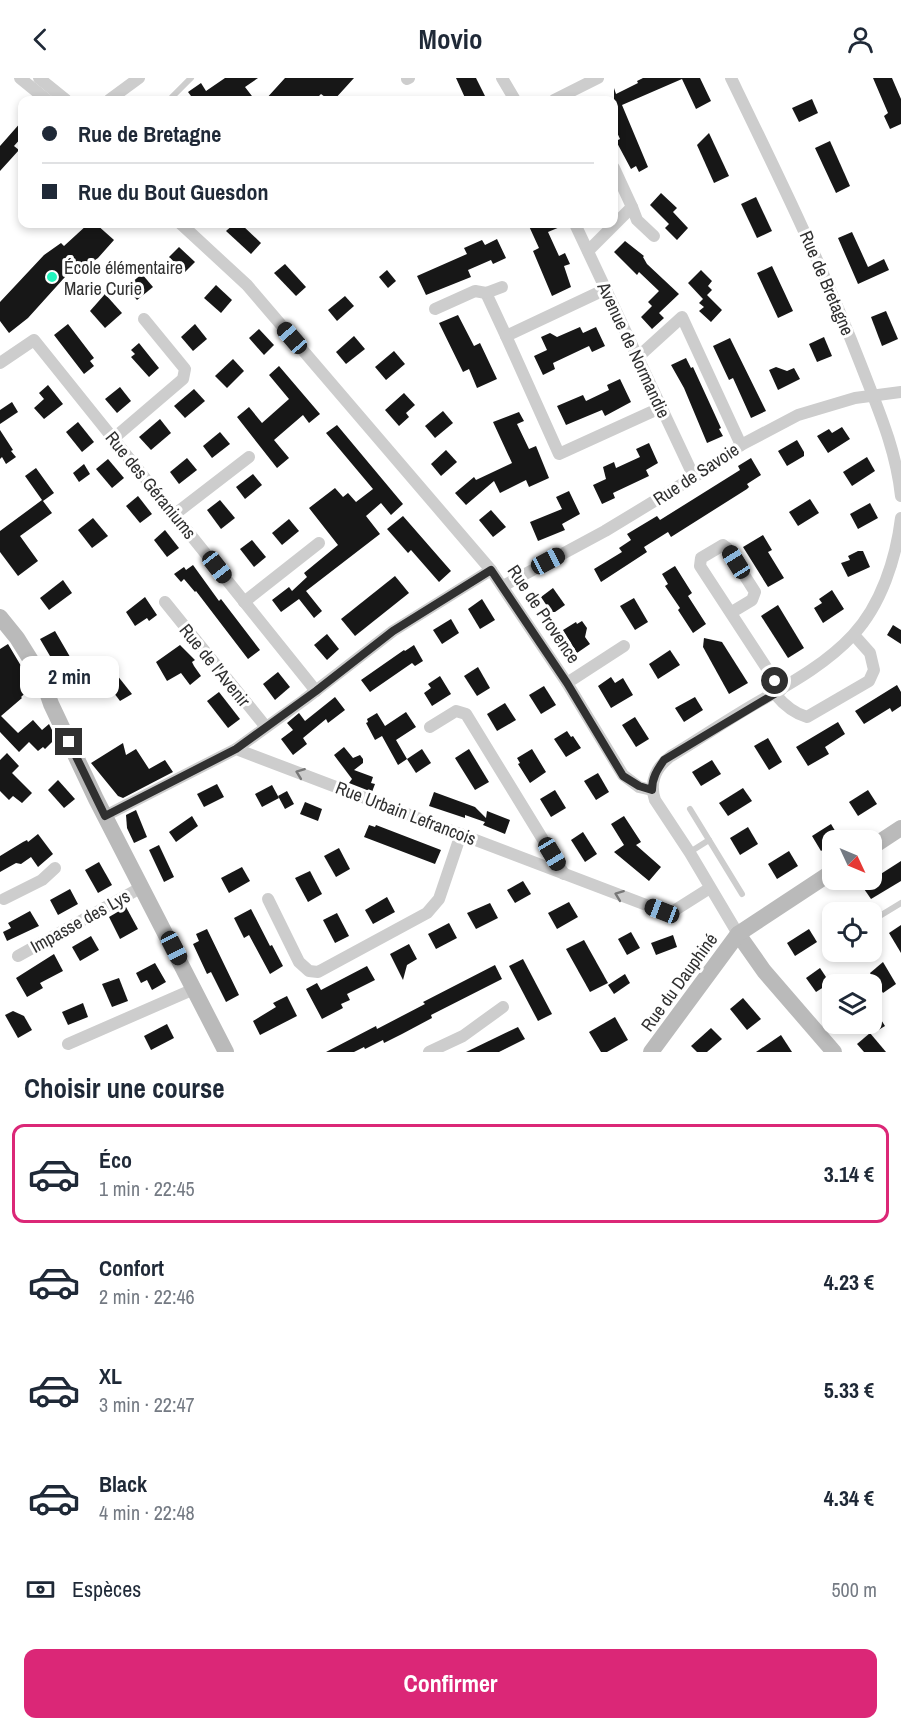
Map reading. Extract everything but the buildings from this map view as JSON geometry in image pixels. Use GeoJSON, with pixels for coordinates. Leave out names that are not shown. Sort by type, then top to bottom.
{"type":"FeatureCollection","features":[{"type":"Feature","properties":{"kind":"street"},"geometry":{"type":"LineString","coordinates":[[20,78],[42,96]]}},
{"type":"Feature","properties":{"kind":"street"},"geometry":{"type":"LineString","coordinates":[[39,78],[61,96]]}},
{"type":"Feature","properties":{"kind":"street"},"geometry":{"type":"LineString","coordinates":[[118,96],[139,78]]}},
{"type":"Feature","properties":{"kind":"street"},"geometry":{"type":"LineString","coordinates":[[502,78],[513,96]]}},
{"type":"Feature","properties":{"kind":"street"},"geometry":{"type":"LineString","coordinates":[[579,95],[598,78]]}},
{"type":"Feature","properties":{"kind":"street","name":"Rue de Bretagne"},"geometry":{"type":"LineString","coordinates":[[731,78],[803,226],[884,419],[901,496]]}},
{"type":"Feature","properties":{"kind":"street"},"geometry":{"type":"LineString","coordinates":[[618,177],[637,220],[654,236]]}},
{"type":"Feature","properties":{"kind":"street"},"geometry":{"type":"LineString","coordinates":[[618,221],[632,207]]}},
{"type":"Feature","properties":{"kind":"street","name":"Rue de Provence"},"geometry":{"type":"LineString","coordinates":[[185,228],[247,285],[491,570],[567,683],[623,776],[639,786],[652,790]]}},
{"type":"Feature","properties":{"kind":"street","name":"Avenue de Normandie"},"geometry":{"type":"LineString","coordinates":[[577,228],[694,477]]}},
{"type":"Feature","properties":{"kind":"street"},"geometry":{"type":"LineString","coordinates":[[588,251],[611,228]]}},
{"type":"Feature","properties":{"kind":"street"},"geometry":{"type":"LineString","coordinates":[[435,309],[475,291],[486,293],[502,287]]}},
{"type":"Feature","properties":{"kind":"street"},"geometry":{"type":"LineString","coordinates":[[506,336],[606,289]]}},
{"type":"Feature","properties":{"kind":"street"},"geometry":{"type":"LineString","coordinates":[[486,293],[559,454],[660,408]]}},
{"type":"Feature","properties":{"kind":"street"},"geometry":{"type":"LineString","coordinates":[[638,357],[682,317],[741,445]]}},
{"type":"Feature","properties":{"kind":"street"},"geometry":{"type":"LineString","coordinates":[[114,438],[183,379],[184,369],[144,319]]}},
{"type":"Feature","properties":{"kind":"street","name":"Rue des Géraniums"},"geometry":{"type":"LineString","coordinates":[[0,363],[34,340],[316,691]]}},
{"type":"Feature","properties":{"kind":"street","name":"Rue de Savoie"},"geometry":{"type":"LineString","coordinates":[[503,586],[605,531],[694,477],[741,445],[798,415],[839,402],[901,392]]}},
{"type":"Feature","properties":{"kind":"street"},"geometry":{"type":"LineString","coordinates":[[175,514],[249,457]]}},
{"type":"Feature","properties":{"kind":"street"},"geometry":{"type":"LineString","coordinates":[[834,1052],[764,971],[738,934],[690,853],[660,810],[652,790],[652,781],[664,760],[761,700],[778,692],[822,662],[854,634],[870,610],[888,575],[901,518]]}},
{"type":"Feature","properties":{"kind":"street"},"geometry":{"type":"LineString","coordinates":[[244,602],[319,543]]}},
{"type":"Feature","properties":{"kind":"street"},"geometry":{"type":"LineString","coordinates":[[732,612],[752,600],[755,592],[723,545],[699,560],[700,566],[732,612],[784,705],[797,714],[807,717],[869,681],[874,670],[870,653],[854,634]]}},
{"type":"Feature","properties":{"kind":"street"},"geometry":{"type":"LineString","coordinates":[[105,816],[236,749],[393,631],[491,570]]}},
{"type":"Feature","properties":{"kind":"street","name":"Rue de l'Avenir"},"geometry":{"type":"LineString","coordinates":[[165,602],[266,727]]}},
{"type":"Feature","properties":{"kind":"street"},"geometry":{"type":"LineString","coordinates":[[0,617],[17,638],[42,678],[51,704],[105,816],[226,1052]]}},
{"type":"Feature","properties":{"kind":"street"},"geometry":{"type":"LineString","coordinates":[[567,683],[624,646]]}},
{"type":"Feature","properties":{"kind":"street"},"geometry":{"type":"LineString","coordinates":[[430,727],[456,711],[466,714],[564,873]]}},
{"type":"Feature","properties":{"kind":"street","name":"Rue Urbain Lefrancois"},"geometry":{"type":"LineString","coordinates":[[236,749],[662,911],[672,912],[710,888]]}},
{"type":"Feature","properties":{"kind":"street"},"geometry":{"type":"LineString","coordinates":[[882,840],[901,828]]}},
{"type":"Feature","properties":{"kind":"street"},"geometry":{"type":"LineString","coordinates":[[268,899],[299,962],[309,971],[318,972],[418,918],[434,906],[439,899],[461,834]]}},
{"type":"Feature","properties":{"kind":"street"},"geometry":{"type":"LineString","coordinates":[[1,898],[42,880],[55,868]]}},
{"type":"Feature","properties":{"kind":"street"},"geometry":{"type":"LineString","coordinates":[[738,934],[822,879]]}},
{"type":"Feature","properties":{"kind":"street","name":"Impasse des Lys"},"geometry":{"type":"LineString","coordinates":[[18,956],[142,887]]}},
{"type":"Feature","properties":{"kind":"street","name":"Rue du Dauphiné"},"geometry":{"type":"LineString","coordinates":[[657,1050],[738,934]]}},
{"type":"Feature","properties":{"kind":"street"},"geometry":{"type":"LineString","coordinates":[[68,1044],[194,990]]}},
{"type":"Feature","properties":{"kind":"street"},"geometry":{"type":"LineString","coordinates":[[429,1052],[463,1036],[503,1007]]}},
{"type":"Feature","properties":{"kind":"lane"},"geometry":{"type":"LineString","coordinates":[[173,96],[191,78]]}},
{"type":"Feature","properties":{"kind":"lane"},"geometry":{"type":"LineString","coordinates":[[690,809],[742,894]]}},
{"type":"Feature","properties":{"kind":"lane"},"geometry":{"type":"LineString","coordinates":[[690,853],[709,840]]}},
{"type":"Feature","properties":{"kind":"lane"},"geometry":{"type":"LineString","coordinates":[[882,915],[901,903]]}},
{"type":"Feature","properties":{"kind":"place","name":"École élémentaire Marie Curie"},"geometry":{"type":"Point","coordinates":[52,277]}},
{"type":"Feature","properties":{"kind":"route"},"geometry":{"type":"LineString","coordinates":[[69,742],[105,816],[120,810],[236,749],[393,631],[491,570],[567,683],[623,776],[639,786],[652,790],[652,781],[664,760],[781,690],[775,681]]}}]}
